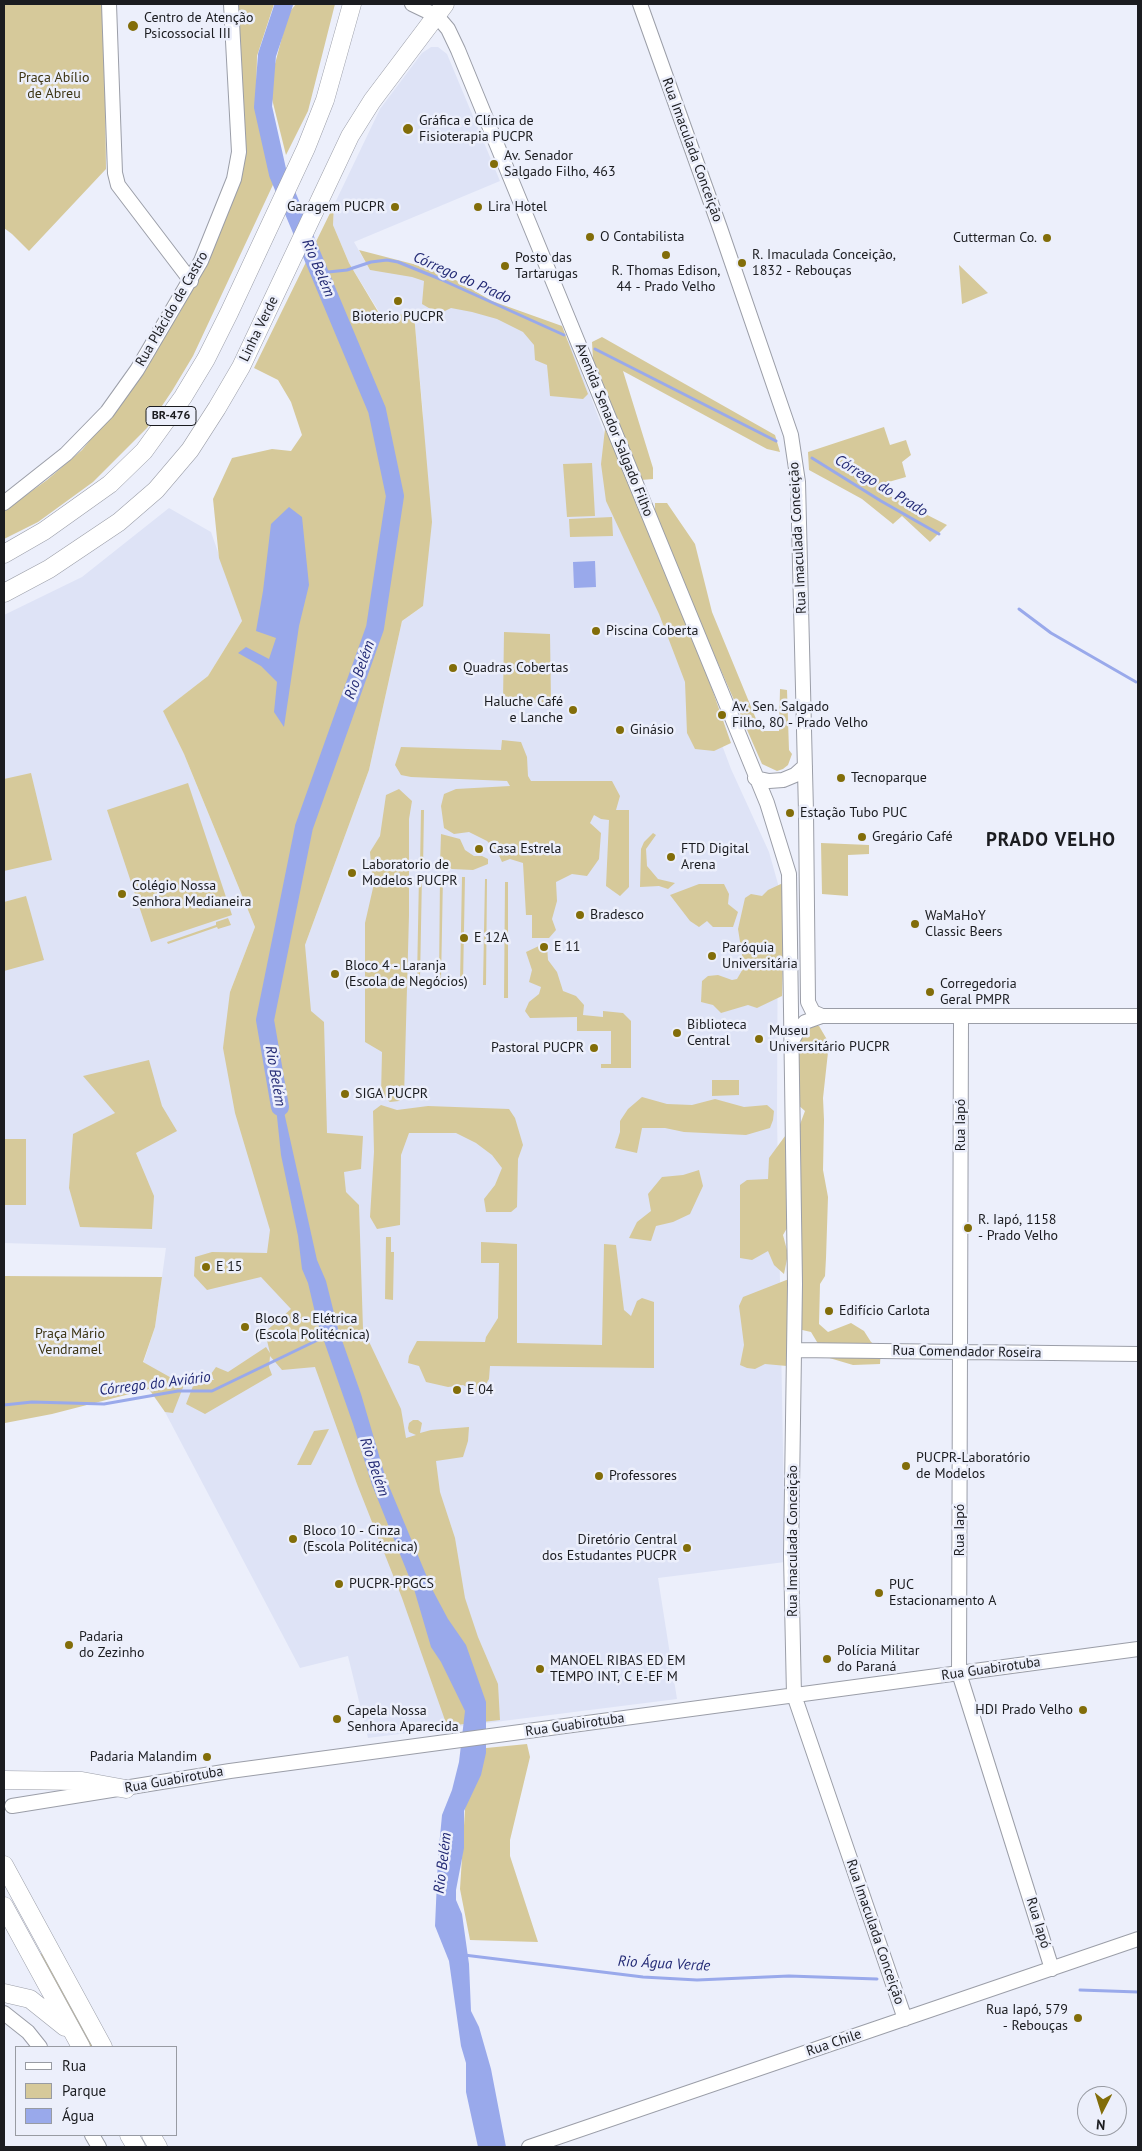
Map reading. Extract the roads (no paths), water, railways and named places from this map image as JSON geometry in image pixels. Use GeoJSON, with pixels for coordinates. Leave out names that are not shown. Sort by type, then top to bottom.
{"type":"FeatureCollection","features":[{"type":"Feature","properties":{"kind":"highway","name":"BR-476"},"geometry":{"type":"LineString","coordinates":[[4,554],[44,532],[92,498],[127,468],[154,439],[178,406],[206,359],[294,176],[320,115],[352,4]]}},
{"type":"Feature","properties":{"kind":"highway","name":"Linha Verde"},"geometry":{"type":"LineString","coordinates":[[4,593],[49,569],[90,543],[138,506],[172,473],[190,450],[241,367],[356,125],[441,10]]}},
{"type":"Feature","properties":{"kind":"highway"},"geometry":{"type":"LineString","coordinates":[[4,1780],[82,1781],[126,1789]]}},
{"type":"Feature","properties":{"kind":"highway"},"geometry":{"type":"LineString","coordinates":[[4,1864],[103,2046]]}},
{"type":"Feature","properties":{"kind":"highway"},"geometry":{"type":"LineString","coordinates":[[4,1906],[78,2041]]}},
{"type":"Feature","properties":{"kind":"highway"},"geometry":{"type":"LineString","coordinates":[[4,1993],[30,1999],[78,2041]]}},
{"type":"Feature","properties":{"kind":"highway"},"geometry":{"type":"LineString","coordinates":[[130,2136],[136,2147]]}},
{"type":"Feature","properties":{"kind":"highway"},"geometry":{"type":"LineString","coordinates":[[152,2136],[158,2147]]}},
{"type":"Feature","properties":{"kind":"main road"},"geometry":{"type":"LineString","coordinates":[[110,4],[115,173],[118,185],[191,281]]}},
{"type":"Feature","properties":{"kind":"main road","name":"Rua Plácido de Castro"},"geometry":{"type":"LineString","coordinates":[[4,503],[66,454],[107,412],[137,370],[191,281],[215,229],[234,179],[238,159],[231,4]]}},
{"type":"Feature","properties":{"kind":"main road","name":"Avenida Senador Salgado Filho"},"geometry":{"type":"LineString","coordinates":[[412,4],[441,10],[770,810],[789,874]]}},
{"type":"Feature","properties":{"kind":"main road","name":"Rua Imaculada Conceição"},"geometry":{"type":"LineString","coordinates":[[640,4],[791,435],[798,482],[805,766],[808,1002],[813,1012],[822,1016]]}},
{"type":"Feature","properties":{"kind":"main road"},"geometry":{"type":"LineString","coordinates":[[4,598],[49,569]]}},
{"type":"Feature","properties":{"kind":"main road"},"geometry":{"type":"LineString","coordinates":[[756,778],[769,782],[784,780],[795,775],[805,766]]}},
{"type":"Feature","properties":{"kind":"main road","name":"Rua Imaculada Conceição"},"geometry":{"type":"LineString","coordinates":[[789,874],[795,1350],[791,1556],[794,1696],[905,2019]]}},
{"type":"Feature","properties":{"kind":"main road"},"geometry":{"type":"LineString","coordinates":[[791,1044],[798,1030],[805,1022],[822,1016],[1138,1016]]}},
{"type":"Feature","properties":{"kind":"main road","name":"Rua Iapó"},"geometry":{"type":"LineString","coordinates":[[961,1016],[959,1673],[1052,1969]]}},
{"type":"Feature","properties":{"kind":"main road","name":"Rua Comendador Roseira"},"geometry":{"type":"LineString","coordinates":[[795,1350],[1138,1354]]}},
{"type":"Feature","properties":{"kind":"main road","name":"Rua Guabirotuba"},"geometry":{"type":"LineString","coordinates":[[12,1806],[230,1771],[1138,1650]]}},
{"type":"Feature","properties":{"kind":"main road","name":"Rua Chile"},"geometry":{"type":"LineString","coordinates":[[529,2147],[1138,1939]]}},
{"type":"Feature","properties":{"kind":"main road"},"geometry":{"type":"LineString","coordinates":[[4,2013],[28,2032],[39,2046]]}},
{"type":"Feature","properties":{"kind":"main road"},"geometry":{"type":"LineString","coordinates":[[93,2136],[99,2147]]}},
{"type":"Feature","properties":{"kind":"water"},"geometry":{"type":"Polygon","coordinates":[[[289,507],[302,517],[309,585],[299,626],[284,727],[274,712],[277,682],[261,666],[238,653],[246,647],[269,659],[276,638],[256,631],[271,524],[289,507]]]}},
{"type":"Feature","properties":{"kind":"water"},"geometry":{"type":"Polygon","coordinates":[[[595,561],[596,587],[574,588],[573,562],[595,561]]]}},
{"type":"Feature","properties":{"kind":"water"},"geometry":{"type":"Polygon","coordinates":[[[276,1076],[317,1260],[326,1281],[338,1329],[361,1394],[386,1479],[432,1589],[448,1619],[466,1645],[486,1702],[486,1753],[481,1775],[464,1811],[464,1848],[456,1890],[456,1900],[462,1914],[469,1964],[471,2011],[479,2027],[491,2069],[506,2147],[478,2147],[466,2092],[466,2063],[461,2046],[449,1961],[435,1926],[442,1815],[452,1790],[459,1762],[465,1711],[441,1662],[431,1647],[414,1589],[372,1485],[317,1321],[308,1283],[302,1269],[298,1236],[281,1155],[276,1107],[276,1076]]]}},
{"type":"Feature","properties":{"kind":"waterway","name":"Rio Belém"},"geometry":{"type":"LineString","coordinates":[[280,1107],[265,1020],[304,827],[375,628],[395,496],[377,410],[278,174],[263,107],[267,55],[284,4]]}},
{"type":"Feature","properties":{"kind":"waterway","name":"Córrego do Prado"},"geometry":{"type":"LineString","coordinates":[[319,273],[347,270],[371,262],[387,260],[398,262],[564,335]]}},
{"type":"Feature","properties":{"kind":"waterway","name":"Córrego do Prado"},"geometry":{"type":"LineString","coordinates":[[595,349],[776,441]]}},
{"type":"Feature","properties":{"kind":"waterway","name":"Córrego do Prado"},"geometry":{"type":"LineString","coordinates":[[812,458],[939,534]]}},
{"type":"Feature","properties":{"kind":"waterway","name":"Córrego do Prado"},"geometry":{"type":"LineString","coordinates":[[1019,609],[1051,633],[1136,682]]}},
{"type":"Feature","properties":{"kind":"waterway","name":"Córrego do Aviário"},"geometry":{"type":"LineString","coordinates":[[4,1405],[32,1402],[104,1404],[178,1391],[212,1391],[326,1336]]}},
{"type":"Feature","properties":{"kind":"waterway","name":"Rio Água Verde"},"geometry":{"type":"LineString","coordinates":[[464,1955],[643,1977],[697,1980],[789,1976],[877,1979]]}},
{"type":"Feature","properties":{"kind":"waterway","name":"Rio Água Verde"},"geometry":{"type":"LineString","coordinates":[[1080,1990],[1138,1992]]}},
{"type":"Feature","properties":{"kind":"place","name":"Centro de Atenção Psicossocial III"},"geometry":{"type":"Point","coordinates":[133,26]}},
{"type":"Feature","properties":{"kind":"place","name":"Gráfica e Clínica de Fisioterapia PUCPR"},"geometry":{"type":"Point","coordinates":[408,129]}},
{"type":"Feature","properties":{"kind":"place","name":"Av. Senador Salgado Filho, 463"},"geometry":{"type":"Point","coordinates":[494,164]}},
{"type":"Feature","properties":{"kind":"place","name":"Garagem PUCPR"},"geometry":{"type":"Point","coordinates":[395,207]}},
{"type":"Feature","properties":{"kind":"place","name":"Lira Hotel"},"geometry":{"type":"Point","coordinates":[478,207]}},
{"type":"Feature","properties":{"kind":"place","name":"O Contabilista"},"geometry":{"type":"Point","coordinates":[590,237]}},
{"type":"Feature","properties":{"kind":"place","name":"Cutterman Co."},"geometry":{"type":"Point","coordinates":[1047,238]}},
{"type":"Feature","properties":{"kind":"place","name":"R. Thomas Edison, 44 - Prado Velho"},"geometry":{"type":"Point","coordinates":[666,255]}},
{"type":"Feature","properties":{"kind":"place","name":"R. Imaculada Conceição, 1832 - Rebouças"},"geometry":{"type":"Point","coordinates":[742,263]}},
{"type":"Feature","properties":{"kind":"place","name":"Posto das Tartarugas"},"geometry":{"type":"Point","coordinates":[505,266]}},
{"type":"Feature","properties":{"kind":"place","name":"Bioterio PUCPR"},"geometry":{"type":"Point","coordinates":[398,301]}},
{"type":"Feature","properties":{"kind":"place","name":"Piscina Coberta"},"geometry":{"type":"Point","coordinates":[596,631]}},
{"type":"Feature","properties":{"kind":"place","name":"Quadras Cobertas"},"geometry":{"type":"Point","coordinates":[453,668]}},
{"type":"Feature","properties":{"kind":"place","name":"Haluche Café e Lanche"},"geometry":{"type":"Point","coordinates":[573,710]}},
{"type":"Feature","properties":{"kind":"place","name":"Av. Sen. Salgado Filho, 80 - Prado Velho"},"geometry":{"type":"Point","coordinates":[722,715]}},
{"type":"Feature","properties":{"kind":"place","name":"Ginásio"},"geometry":{"type":"Point","coordinates":[620,730]}},
{"type":"Feature","properties":{"kind":"place","name":"Tecnoparque"},"geometry":{"type":"Point","coordinates":[841,778]}},
{"type":"Feature","properties":{"kind":"place","name":"Estação Tubo PUC"},"geometry":{"type":"Point","coordinates":[790,813]}},
{"type":"Feature","properties":{"kind":"place","name":"Gregário Café"},"geometry":{"type":"Point","coordinates":[862,837]}},
{"type":"Feature","properties":{"kind":"place","name":"Casa Estrela"},"geometry":{"type":"Point","coordinates":[479,849]}},
{"type":"Feature","properties":{"kind":"place","name":"FTD Digital Arena"},"geometry":{"type":"Point","coordinates":[671,857]}},
{"type":"Feature","properties":{"kind":"place","name":"Laboratorio de Modelos PUCPR"},"geometry":{"type":"Point","coordinates":[352,873]}},
{"type":"Feature","properties":{"kind":"place","name":"Colégio Nossa Senhora Medianeira"},"geometry":{"type":"Point","coordinates":[122,894]}},
{"type":"Feature","properties":{"kind":"place","name":"Bradesco"},"geometry":{"type":"Point","coordinates":[580,915]}},
{"type":"Feature","properties":{"kind":"place","name":"WaMaHoY Classic Beers"},"geometry":{"type":"Point","coordinates":[915,924]}},
{"type":"Feature","properties":{"kind":"place","name":"E 12A"},"geometry":{"type":"Point","coordinates":[464,938]}},
{"type":"Feature","properties":{"kind":"place","name":"E 11"},"geometry":{"type":"Point","coordinates":[544,947]}},
{"type":"Feature","properties":{"kind":"place","name":"Paróquia Universitária"},"geometry":{"type":"Point","coordinates":[712,956]}},
{"type":"Feature","properties":{"kind":"place","name":"Bloco 4 - Laranja (Escola de Negócios)"},"geometry":{"type":"Point","coordinates":[335,974]}},
{"type":"Feature","properties":{"kind":"place","name":"Corregedoria Geral PMPR"},"geometry":{"type":"Point","coordinates":[930,992]}},
{"type":"Feature","properties":{"kind":"place","name":"Biblioteca Central"},"geometry":{"type":"Point","coordinates":[677,1033]}},
{"type":"Feature","properties":{"kind":"place","name":"Museu Universitário PUCPR"},"geometry":{"type":"Point","coordinates":[759,1039]}},
{"type":"Feature","properties":{"kind":"place","name":"Pastoral PUCPR"},"geometry":{"type":"Point","coordinates":[594,1048]}},
{"type":"Feature","properties":{"kind":"place","name":"SIGA PUCPR"},"geometry":{"type":"Point","coordinates":[345,1094]}},
{"type":"Feature","properties":{"kind":"place","name":"R. Iapó, 1158 - Prado Velho"},"geometry":{"type":"Point","coordinates":[968,1228]}},
{"type":"Feature","properties":{"kind":"place","name":"E 15"},"geometry":{"type":"Point","coordinates":[206,1267]}},
{"type":"Feature","properties":{"kind":"place","name":"Edifício Carlota"},"geometry":{"type":"Point","coordinates":[829,1311]}},
{"type":"Feature","properties":{"kind":"place","name":"Bloco 8 - Elétrica (Escola Politécnica)"},"geometry":{"type":"Point","coordinates":[245,1327]}},
{"type":"Feature","properties":{"kind":"place","name":"E 04"},"geometry":{"type":"Point","coordinates":[457,1390]}},
{"type":"Feature","properties":{"kind":"place","name":"PUCPR-Laboratório de Modelos"},"geometry":{"type":"Point","coordinates":[906,1466]}},
{"type":"Feature","properties":{"kind":"place","name":"Professores"},"geometry":{"type":"Point","coordinates":[599,1476]}},
{"type":"Feature","properties":{"kind":"place","name":"Bloco 10 - Cinza (Escola Politécnica)"},"geometry":{"type":"Point","coordinates":[293,1539]}},
{"type":"Feature","properties":{"kind":"place","name":"Diretório Central dos Estudantes PUCPR"},"geometry":{"type":"Point","coordinates":[687,1548]}},
{"type":"Feature","properties":{"kind":"place","name":"PUCPR-PPGCS"},"geometry":{"type":"Point","coordinates":[339,1584]}},
{"type":"Feature","properties":{"kind":"place","name":"PUC Estacionamento A"},"geometry":{"type":"Point","coordinates":[879,1593]}},
{"type":"Feature","properties":{"kind":"place","name":"Padaria do Zezinho"},"geometry":{"type":"Point","coordinates":[69,1645]}},
{"type":"Feature","properties":{"kind":"place","name":"Polícia Militar do Paraná"},"geometry":{"type":"Point","coordinates":[827,1659]}},
{"type":"Feature","properties":{"kind":"place","name":"MANOEL RIBAS ED EM TEMPO INT, C E-EF M"},"geometry":{"type":"Point","coordinates":[540,1669]}},
{"type":"Feature","properties":{"kind":"place","name":"HDI Prado Velho"},"geometry":{"type":"Point","coordinates":[1083,1710]}},
{"type":"Feature","properties":{"kind":"place","name":"Capela Nossa Senhora Aparecida"},"geometry":{"type":"Point","coordinates":[337,1719]}},
{"type":"Feature","properties":{"kind":"place","name":"Padaria Malandim"},"geometry":{"type":"Point","coordinates":[207,1757]}},
{"type":"Feature","properties":{"kind":"place","name":"Rua Iapó, 579 - Rebouças"},"geometry":{"type":"Point","coordinates":[1078,2018]}},
{"type":"Feature","properties":{"kind":"district","name":"PRADO VELHO"},"geometry":{"type":"Point","coordinates":[1051,841]}},
{"type":"Feature","properties":{"kind":"park label","name":"Praça Abílio de Abreu"},"geometry":{"type":"Point","coordinates":[54,86]}},
{"type":"Feature","properties":{"kind":"park label","name":"Praça Mário Vendramel"},"geometry":{"type":"Point","coordinates":[70,1342]}}]}
